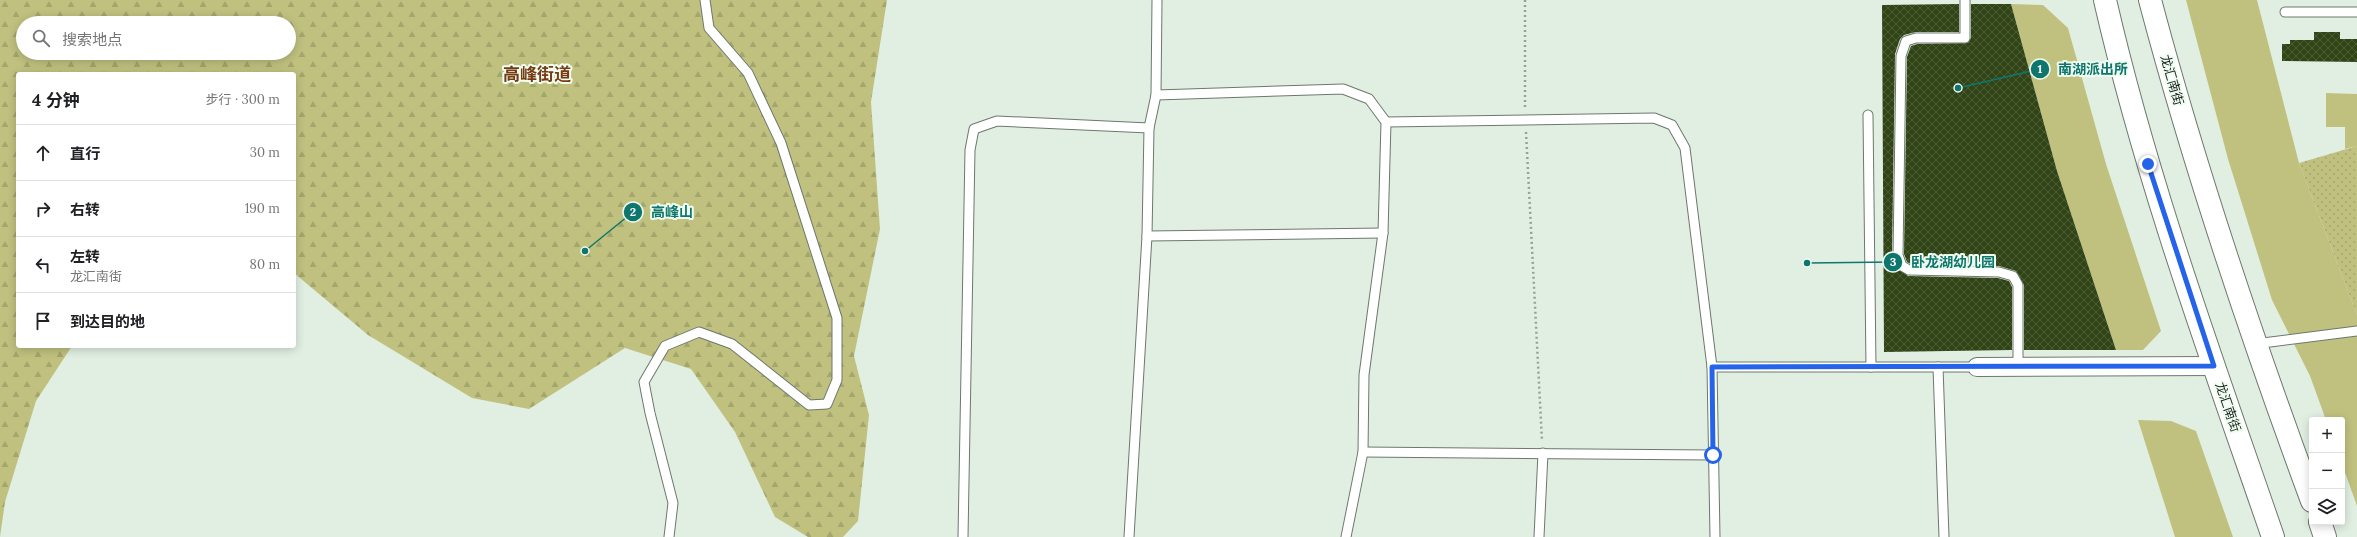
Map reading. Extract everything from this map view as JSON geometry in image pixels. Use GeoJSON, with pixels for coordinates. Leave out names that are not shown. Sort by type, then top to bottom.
{"type":"FeatureCollection","features":[{"type":"Feature","properties":{"kind":"main road","name":"龙汇南街"},"geometry":{"type":"LineString","coordinates":[[2105,0],[2118,58],[2148,164],[2214,366],[2273,537]]}},
{"type":"Feature","properties":{"kind":"main road","name":"龙汇南街"},"geometry":{"type":"LineString","coordinates":[[2150,0],[2191,150],[2255,344],[2309,492]]}},
{"type":"Feature","properties":{"kind":"main road"},"geometry":{"type":"LineString","coordinates":[[2321,525],[2325,537]]}},
{"type":"Feature","properties":{"kind":"street"},"geometry":{"type":"LineString","coordinates":[[1977,367],[2214,366]]}},
{"type":"Feature","properties":{"kind":"lane"},"geometry":{"type":"LineString","coordinates":[[669,537],[673,503],[650,413],[644,382],[665,346],[700,332],[732,344],[809,405],[827,404],[837,380],[837,318],[782,143],[748,73],[709,28],[705,0]]}},
{"type":"Feature","properties":{"kind":"lane"},"geometry":{"type":"LineString","coordinates":[[1129,537],[1147,236],[1150,128],[1156,95],[1157,0]]}},
{"type":"Feature","properties":{"kind":"lane"},"geometry":{"type":"LineString","coordinates":[[1965,0],[1965,38],[1916,38],[1906,41],[1901,56],[1898,255],[1902,266],[1910,270],[1999,272],[2013,276],[2018,285],[2018,367]]}},
{"type":"Feature","properties":{"kind":"lane"},"geometry":{"type":"LineString","coordinates":[[2284,12],[2357,12]]}},
{"type":"Feature","properties":{"kind":"lane"},"geometry":{"type":"LineString","coordinates":[[1156,95],[1343,90],[1369,99],[1386,122],[1383,233],[1364,375],[1363,452],[1346,537]]}},
{"type":"Feature","properties":{"kind":"lane"},"geometry":{"type":"LineString","coordinates":[[1868,115],[1871,367]]}},
{"type":"Feature","properties":{"kind":"lane"},"geometry":{"type":"LineString","coordinates":[[1386,122],[1654,118],[1672,125],[1685,148],[1712,367],[1715,537]]}},
{"type":"Feature","properties":{"kind":"lane"},"geometry":{"type":"LineString","coordinates":[[963,537],[970,150],[974,129],[997,121],[1150,128]]}},
{"type":"Feature","properties":{"kind":"lane"},"geometry":{"type":"LineString","coordinates":[[1147,236],[1383,233]]}},
{"type":"Feature","properties":{"kind":"lane"},"geometry":{"type":"LineString","coordinates":[[2255,344],[2357,331]]}},
{"type":"Feature","properties":{"kind":"lane"},"geometry":{"type":"LineString","coordinates":[[1712,367],[1977,367]]}},
{"type":"Feature","properties":{"kind":"lane"},"geometry":{"type":"LineString","coordinates":[[1938,367],[1944,537]]}},
{"type":"Feature","properties":{"kind":"lane"},"geometry":{"type":"LineString","coordinates":[[1363,452],[1713,455]]}},
{"type":"Feature","properties":{"kind":"lane"},"geometry":{"type":"LineString","coordinates":[[1539,537],[1542,453]]}},
{"type":"Feature","properties":{"kind":"path"},"geometry":{"type":"LineString","coordinates":[[1524,0],[1526,119],[1542,453]]}},
{"type":"Feature","properties":{"kind":"green space"},"geometry":{"type":"Polygon","coordinates":[[[0,0],[887,0],[871,102],[880,229],[854,356],[869,415],[858,521],[843,537],[808,537],[775,517],[735,432],[691,369],[625,348],[529,409],[472,398],[368,335],[296,275],[296,72],[16,72],[16,348],[71,348],[36,401],[5,502],[0,537],[0,0]]]}},
{"type":"Feature","properties":{"kind":"green space"},"geometry":{"type":"Polygon","coordinates":[[[2186,0],[2257,0],[2299,163],[2357,315],[2357,506],[2345,472],[2345,417],[2325,417],[2310,376],[2272,300],[2228,159],[2186,0]]]}},
{"type":"Feature","properties":{"kind":"green space"},"geometry":{"type":"Polygon","coordinates":[[[2011,4],[2043,5],[2068,28],[2106,164],[2161,331],[2143,350],[2116,350],[2057,171],[2011,4]]]}},
{"type":"Feature","properties":{"kind":"green space"},"geometry":{"type":"Polygon","coordinates":[[[2326,93],[2357,94],[2357,146],[2345,149],[2345,127],[2326,127],[2326,93]]]}},
{"type":"Feature","properties":{"kind":"green space"},"geometry":{"type":"Polygon","coordinates":[[[2357,146],[2357,315],[2299,163],[2357,146]]]}},
{"type":"Feature","properties":{"kind":"green space"},"geometry":{"type":"Polygon","coordinates":[[[2138,420],[2171,421],[2196,431],[2233,537],[2175,537],[2138,420]]]}},
{"type":"Feature","properties":{"kind":"building"},"geometry":{"type":"Polygon","coordinates":[[[1959,4],[1959,32],[1916,32],[1904,35],[1900,39],[1895,54],[1892,255],[1897,268],[1908,276],[1998,278],[2009,281],[2012,287],[2012,350],[1884,352],[1882,5],[1959,4]]]}},
{"type":"Feature","properties":{"kind":"building"},"geometry":{"type":"Polygon","coordinates":[[[1971,4],[2011,4],[2057,171],[2116,350],[2024,350],[2024,285],[2016,271],[1999,266],[1911,264],[1907,262],[1904,254],[1907,57],[1911,46],[1917,44],[1968,43],[1971,38],[1971,4]]]}},
{"type":"Feature","properties":{"kind":"building"},"geometry":{"type":"Polygon","coordinates":[[[2314,32],[2340,32],[2340,39],[2357,39],[2357,62],[2282,61],[2282,44],[2290,44],[2290,40],[2314,40],[2314,32]]]}},
{"type":"Feature","properties":{"kind":"place","name":"南湖派出所"},"geometry":{"type":"Point","coordinates":[1958,88]}},
{"type":"Feature","properties":{"kind":"place","name":"高峰山"},"geometry":{"type":"Point","coordinates":[585,251]}},
{"type":"Feature","properties":{"kind":"place","name":"卧龙湖幼儿园"},"geometry":{"type":"Point","coordinates":[1807,263]}},
{"type":"Feature","properties":{"kind":"district","name":"高峰街道"},"geometry":{"type":"Point","coordinates":[537,74]}},
{"type":"Feature","properties":{"kind":"route"},"geometry":{"type":"LineString","coordinates":[[1713,455],[1712,367],[2214,366],[2148,164]]}}]}
